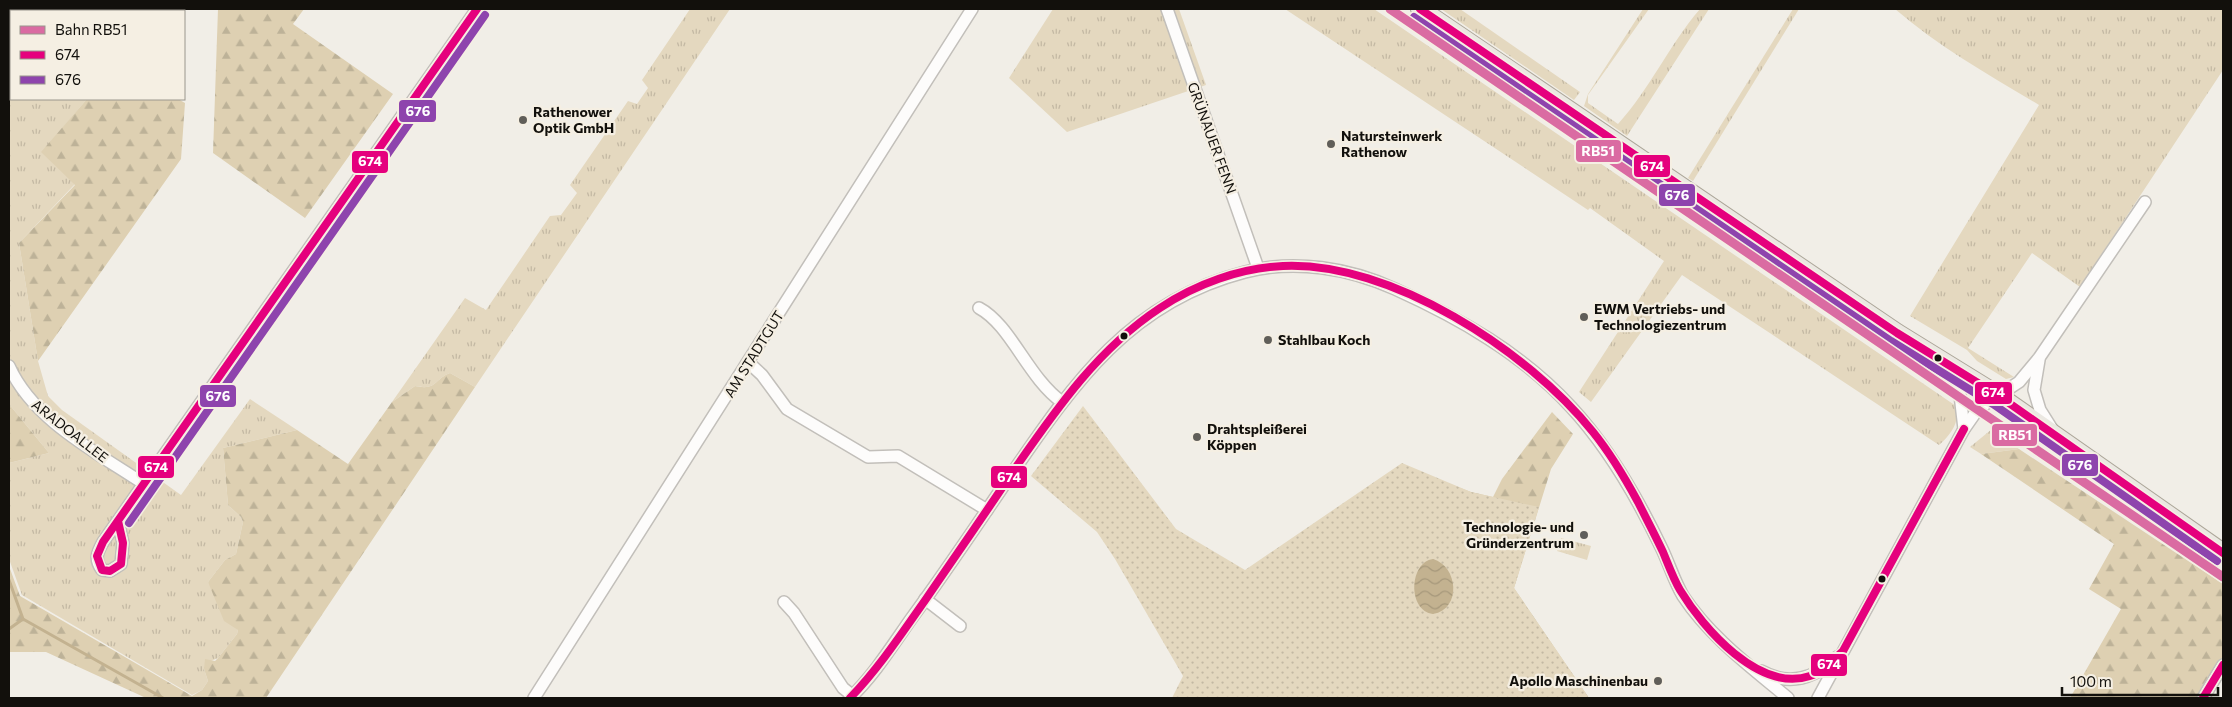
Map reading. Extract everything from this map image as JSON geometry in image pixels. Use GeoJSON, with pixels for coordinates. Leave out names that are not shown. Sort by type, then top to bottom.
{"type":"FeatureCollection","features":[{"type":"Feature","properties":{"kind":"main road"},"geometry":{"type":"LineString","coordinates":[[1420,9],[1896,334],[1999,396],[2223,553]]}},
{"type":"Feature","properties":{"kind":"street"},"geometry":{"type":"LineString","coordinates":[[118,521],[477,9]]}},
{"type":"Feature","properties":{"kind":"street","name":"AM STADTGUT"},"geometry":{"type":"LineString","coordinates":[[534,698],[749,363],[972,9]]}},
{"type":"Feature","properties":{"kind":"street","name":"GRÜNAUER FENN"},"geometry":{"type":"LineString","coordinates":[[1167,9],[1258,268]]}},
{"type":"Feature","properties":{"kind":"street"},"geometry":{"type":"LineString","coordinates":[[1818,698],[1964,428],[1978,409],[2019,382],[2039,358],[2146,202]]}},
{"type":"Feature","properties":{"kind":"street"},"geometry":{"type":"LineString","coordinates":[[784,602],[794,613],[852,697],[870,677],[1062,402],[1120,339],[1157,309],[1192,289],[1226,276],[1258,268],[1302,266],[1340,271],[1366,278],[1439,310],[1490,340],[1525,364],[1555,390],[1606,450],[1638,503],[1684,596],[1705,624],[1788,698]]}},
{"type":"Feature","properties":{"kind":"street"},"geometry":{"type":"LineString","coordinates":[[979,308],[988,313],[998,323],[1035,376],[1052,396],[1062,402]]}},
{"type":"Feature","properties":{"kind":"street"},"geometry":{"type":"LineString","coordinates":[[2039,358],[2034,390],[2040,410],[2057,437]]}},
{"type":"Feature","properties":{"kind":"street"},"geometry":{"type":"LineString","coordinates":[[749,363],[762,375],[787,409],[868,457],[898,456],[987,510]]}},
{"type":"Feature","properties":{"kind":"street"},"geometry":{"type":"LineString","coordinates":[[1947,364],[1959,386],[1964,428]]}},
{"type":"Feature","properties":{"kind":"street","name":"ARADOALLEE"},"geometry":{"type":"LineString","coordinates":[[9,366],[14,378],[30,400],[82,442],[144,484]]}},
{"type":"Feature","properties":{"kind":"street"},"geometry":{"type":"LineString","coordinates":[[925,599],[960,626]]}},
{"type":"Feature","properties":{"kind":"street"},"geometry":{"type":"LineString","coordinates":[[1745,661],[1769,675],[1801,679],[1819,672],[1843,651]]}},
{"type":"Feature","properties":{"kind":"street"},"geometry":{"type":"LineString","coordinates":[[2203,698],[2223,665]]}},
{"type":"Feature","properties":{"kind":"green space"},"geometry":{"type":"Polygon","coordinates":[[[218,9],[304,9],[293,24],[393,94],[305,218],[213,153],[218,9]]]}},
{"type":"Feature","properties":{"kind":"green space"},"geometry":{"type":"Polygon","coordinates":[[[690,9],[730,9],[475,387],[450,373],[432,386],[415,386],[392,402],[465,298],[486,310],[550,216],[561,215],[577,193],[570,185],[628,101],[637,104],[648,88],[642,80],[690,9]]]}},
{"type":"Feature","properties":{"kind":"green space"},"geometry":{"type":"Polygon","coordinates":[[[1053,9],[1179,9],[1206,85],[1067,132],[1009,78],[1053,9]]]}},
{"type":"Feature","properties":{"kind":"green space"},"geometry":{"type":"Polygon","coordinates":[[[1285,9],[1374,9],[1956,406],[1957,418],[1954,428],[1939,445],[1682,275],[1591,402],[1579,392],[1664,261],[1590,208],[1588,210],[1285,9]]]}},
{"type":"Feature","properties":{"kind":"green space"},"geometry":{"type":"Polygon","coordinates":[[[1441,9],[1460,9],[1580,92],[1574,100],[1441,9]]]}},
{"type":"Feature","properties":{"kind":"green space"},"geometry":{"type":"Polygon","coordinates":[[[1643,9],[1649,9],[1588,95],[1588,103],[1618,124],[1640,96],[1700,9],[1709,9],[1627,136],[1584,106],[1588,94],[1643,9]]]}},
{"type":"Feature","properties":{"kind":"green space"},"geometry":{"type":"Polygon","coordinates":[[[1793,9],[1799,9],[1693,181],[1688,178],[1793,9]]]}},
{"type":"Feature","properties":{"kind":"green space"},"geometry":{"type":"Polygon","coordinates":[[[1895,9],[2223,9],[2223,70],[2080,287],[2032,253],[1968,348],[2014,377],[2006,379],[1977,361],[1967,350],[1910,316],[2039,105],[1929,36],[1895,9]]]}},
{"type":"Feature","properties":{"kind":"green space"},"geometry":{"type":"Polygon","coordinates":[[[10,14],[10,100],[86,100],[42,152],[75,184],[19,243],[38,361],[48,396],[62,410],[181,495],[250,399],[297,430],[223,448],[228,505],[241,517],[243,522],[236,554],[225,560],[208,582],[238,630],[237,634],[218,658],[211,661],[204,669],[208,681],[202,690],[192,695],[22,595],[9,559],[9,463],[49,453],[9,404],[10,14]]]}},
{"type":"Feature","properties":{"kind":"green space"},"geometry":{"type":"Polygon","coordinates":[[[86,100],[180,100],[185,103],[181,159],[38,361],[19,243],[75,185],[41,152],[86,100]]]}},
{"type":"Feature","properties":{"kind":"green space"},"geometry":{"type":"Polygon","coordinates":[[[450,373],[475,387],[266,698],[146,698],[46,652],[9,652],[9,566],[20,596],[192,696],[202,690],[208,681],[204,669],[205,659],[215,661],[237,634],[238,630],[224,621],[208,582],[225,560],[236,554],[243,522],[241,517],[228,505],[223,448],[297,430],[348,464],[392,402],[415,386],[432,386],[450,373]]]}},
{"type":"Feature","properties":{"kind":"green space"},"geometry":{"type":"Polygon","coordinates":[[[9,404],[49,453],[9,463],[9,404]]]}},
{"type":"Feature","properties":{"kind":"green space"},"geometry":{"type":"Polygon","coordinates":[[[1083,406],[1176,529],[1245,570],[1402,463],[1471,492],[1539,507],[1514,588],[1589,698],[1172,698],[1183,676],[1115,559],[1097,532],[1031,476],[1083,406]]]}},
{"type":"Feature","properties":{"kind":"green space"},"geometry":{"type":"Polygon","coordinates":[[[1552,412],[1573,434],[1551,469],[1514,588],[1589,698],[1443,611],[1445,482],[1471,492],[1493,497],[1502,479],[1552,412]]]}},
{"type":"Feature","properties":{"kind":"green space"},"geometry":{"type":"Polygon","coordinates":[[[1992,429],[2019,449],[1981,454],[1970,447],[1992,429]]]}},
{"type":"Feature","properties":{"kind":"green space"},"geometry":{"type":"Polygon","coordinates":[[[2019,449],[2223,584],[2223,659],[2199,698],[2070,698],[2121,609],[2089,589],[2114,544],[1981,454],[2019,449]]]}},
{"type":"Feature","properties":{"kind":"green space"},"geometry":{"type":"Polygon","coordinates":[[[1561,538],[1591,546],[1587,560],[1557,551],[1561,538]]]}},
{"type":"Feature","properties":{"kind":"water"},"geometry":{"type":"Polygon","coordinates":[[[1433,559],[1441,563],[1448,570],[1452,578],[1453,587],[1449,604],[1433,614],[1425,611],[1419,605],[1415,596],[1414,586],[1419,568],[1425,562],[1433,559]]]}},
{"type":"Feature","properties":{"kind":"waterway"},"geometry":{"type":"LineString","coordinates":[[9,580],[23,619],[9,629]]}},
{"type":"Feature","properties":{"kind":"waterway"},"geometry":{"type":"LineString","coordinates":[[23,619],[163,698]]}},
{"type":"Feature","properties":{"kind":"rail line","name":"RB51"},"geometry":{"type":"LineString","coordinates":[[1390,9],[2223,577]]}},
{"type":"Feature","properties":{"kind":"transit line","name":"674"},"geometry":{"type":"LineString","coordinates":[[118,521],[123,543],[121,564],[110,571],[102,570],[97,556],[103,542],[477,9]]}},
{"type":"Feature","properties":{"kind":"transit line","name":"674"},"geometry":{"type":"LineString","coordinates":[[1420,9],[1897,333],[1999,396],[2223,553]]}},
{"type":"Feature","properties":{"kind":"transit line","name":"676"},"geometry":{"type":"LineString","coordinates":[[129,523],[485,15]]}},
{"type":"Feature","properties":{"kind":"transit line","name":"676"},"geometry":{"type":"LineString","coordinates":[[1414,17],[1891,341],[1993,404],[2217,561]]}},
{"type":"Feature","properties":{"kind":"transit line","name":"674"},"geometry":{"type":"LineString","coordinates":[[850,698],[871,675],[899,637],[1063,401],[1098,360],[1138,324],[1174,299],[1203,285],[1251,270],[1283,266],[1325,268],[1368,278],[1411,295],[1454,317],[1495,343],[1532,371],[1565,401],[1593,432],[1617,466],[1638,502],[1680,590],[1703,622],[1735,654],[1771,675],[1791,679],[1810,676],[1824,669],[1843,651],[1964,429]]}},
{"type":"Feature","properties":{"kind":"transit line","name":"674"},"geometry":{"type":"LineString","coordinates":[[2203,698],[2223,665]]}},
{"type":"Feature","properties":{"kind":"place","name":"Rathenower Optik GmbH"},"geometry":{"type":"Point","coordinates":[523,120]}},
{"type":"Feature","properties":{"kind":"place","name":"Natursteinwerk Rathenow"},"geometry":{"type":"Point","coordinates":[1331,144]}},
{"type":"Feature","properties":{"kind":"place","name":"EWM Vertriebs- und Technologiezentrum"},"geometry":{"type":"Point","coordinates":[1584,317]}},
{"type":"Feature","properties":{"kind":"place","name":"Stahlbau Koch"},"geometry":{"type":"Point","coordinates":[1268,340]}},
{"type":"Feature","properties":{"kind":"place","name":"Drahtspleißerei Köppen"},"geometry":{"type":"Point","coordinates":[1197,437]}},
{"type":"Feature","properties":{"kind":"place","name":"Technologie- und Gründerzentrum"},"geometry":{"type":"Point","coordinates":[1584,535]}},
{"type":"Feature","properties":{"kind":"place","name":"Apollo Maschinenbau"},"geometry":{"type":"Point","coordinates":[1658,681]}}]}
